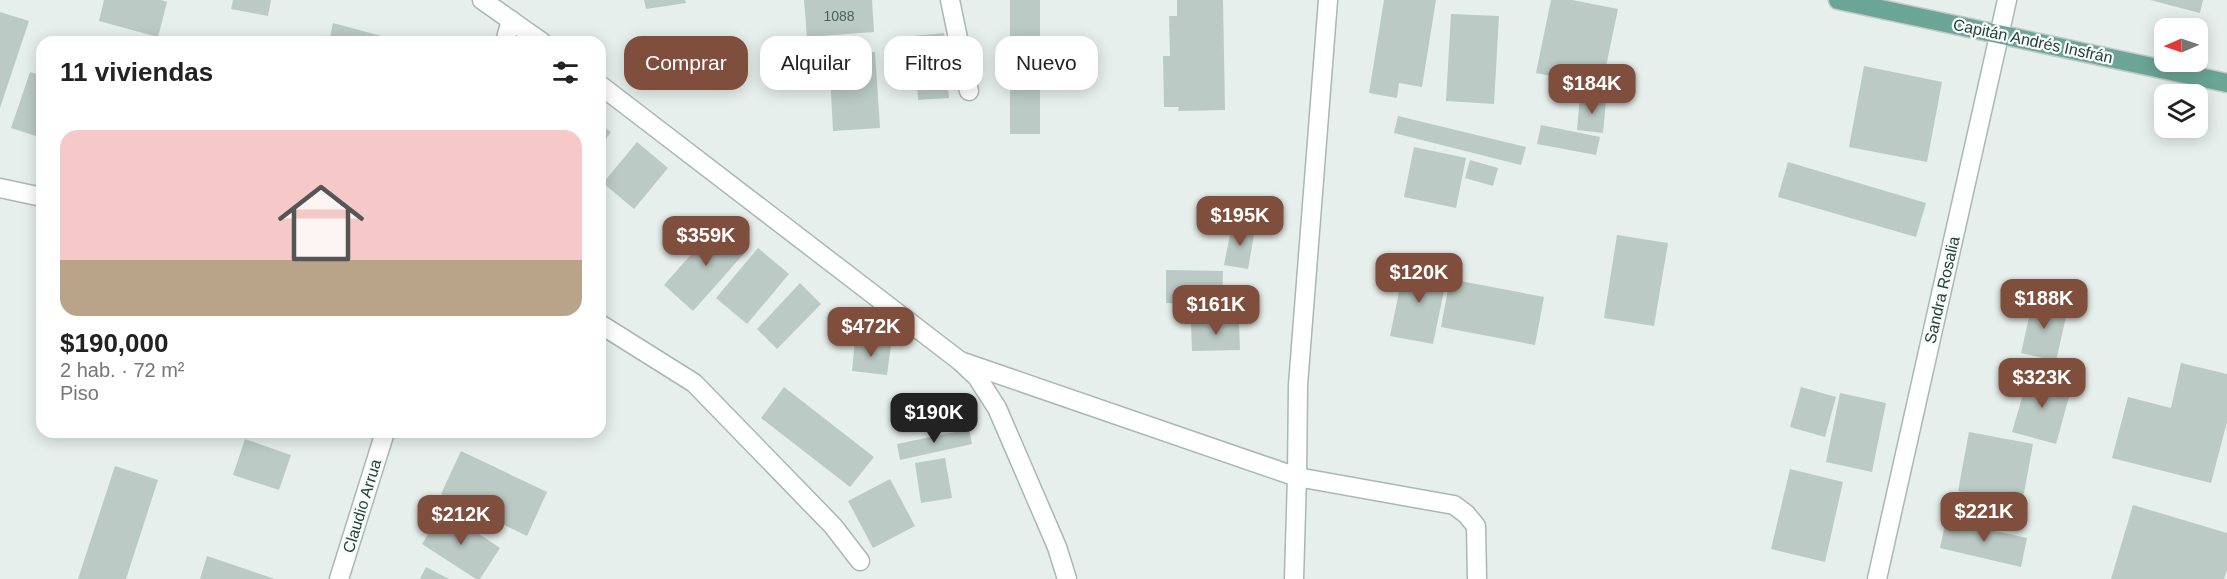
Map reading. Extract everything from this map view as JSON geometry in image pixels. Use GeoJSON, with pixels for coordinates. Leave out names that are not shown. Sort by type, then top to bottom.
{"type":"FeatureCollection","features":[{"type":"Feature","properties":{"kind":"main road","name":"Capitán Andrés Insfrán"},"geometry":{"type":"LineString","coordinates":[[1838,0],[2227,82]]}},
{"type":"Feature","properties":{"kind":"street"},"geometry":{"type":"LineString","coordinates":[[482,0],[534,36]]}},
{"type":"Feature","properties":{"kind":"street"},"geometry":{"type":"LineString","coordinates":[[950,0],[969,92]]}},
{"type":"Feature","properties":{"kind":"street"},"geometry":{"type":"LineString","coordinates":[[1294,579],[1298,385],[1329,0]]}},
{"type":"Feature","properties":{"kind":"street","name":"Sandra Rosalia"},"geometry":{"type":"LineString","coordinates":[[1877,579],[2007,0]]}},
{"type":"Feature","properties":{"kind":"street"},"geometry":{"type":"LineString","coordinates":[[507,36],[512,20]]}},
{"type":"Feature","properties":{"kind":"street"},"geometry":{"type":"LineString","coordinates":[[606,90],[960,361],[977,377],[997,408],[1057,547],[1067,579]]}},
{"type":"Feature","properties":{"kind":"street"},"geometry":{"type":"LineString","coordinates":[[0,188],[36,196]]}},
{"type":"Feature","properties":{"kind":"street"},"geometry":{"type":"LineString","coordinates":[[606,328],[694,383],[833,526],[860,561]]}},
{"type":"Feature","properties":{"kind":"street"},"geometry":{"type":"LineString","coordinates":[[960,361],[1297,477],[1454,505],[1476,526],[1477,579]]}},
{"type":"Feature","properties":{"kind":"street","name":"Claudio Arrua"},"geometry":{"type":"LineString","coordinates":[[339,579],[383,438]]}},
{"type":"Feature","properties":{"kind":"building"},"geometry":{"type":"Polygon","coordinates":[[[104,0],[161,0],[167,2],[158,36],[99,21],[104,0]]]}},
{"type":"Feature","properties":{"kind":"building"},"geometry":{"type":"Polygon","coordinates":[[[233,0],[271,0],[268,16],[231,9],[233,0]]]}},
{"type":"Feature","properties":{"kind":"building"},"geometry":{"type":"Polygon","coordinates":[[[644,0],[685,0],[686,3],[646,9],[644,0]]]}},
{"type":"Feature","properties":{"kind":"building"},"geometry":{"type":"Polygon","coordinates":[[[804,0],[872,0],[874,32],[807,36],[804,0]]]}},
{"type":"Feature","properties":{"kind":"building"},"geometry":{"type":"Polygon","coordinates":[[[1010,0],[1040,0],[1040,36],[1010,36],[1010,0]]]}},
{"type":"Feature","properties":{"kind":"building"},"geometry":{"type":"Polygon","coordinates":[[[1177,0],[1223,0],[1225,110],[1178,111],[1179,107],[1164,107],[1163,56],[1170,56],[1169,16],[1177,16],[1177,0]]]}},
{"type":"Feature","properties":{"kind":"building"},"geometry":{"type":"Polygon","coordinates":[[[1384,0],[1436,0],[1422,87],[1399,83],[1397,98],[1369,93],[1384,0]]]}},
{"type":"Feature","properties":{"kind":"building"},"geometry":{"type":"Polygon","coordinates":[[[1551,0],[1572,0],[1618,9],[1602,86],[1536,73],[1551,0]]]}},
{"type":"Feature","properties":{"kind":"building"},"geometry":{"type":"Polygon","coordinates":[[[2150,0],[2203,0],[2200,13],[2150,0]]]}},
{"type":"Feature","properties":{"kind":"building"},"geometry":{"type":"Polygon","coordinates":[[[0,12],[29,21],[0,108],[0,12]]]}},
{"type":"Feature","properties":{"kind":"building"},"geometry":{"type":"Polygon","coordinates":[[[1451,14],[1499,16],[1494,104],[1446,101],[1451,14]]]}},
{"type":"Feature","properties":{"kind":"building"},"geometry":{"type":"Polygon","coordinates":[[[333,23],[381,36],[330,36],[333,23]]]}},
{"type":"Feature","properties":{"kind":"building"},"geometry":{"type":"Polygon","coordinates":[[[944,33],[944,36],[914,36],[944,33]]]}},
{"type":"Feature","properties":{"kind":"building"},"geometry":{"type":"Polygon","coordinates":[[[872,52],[875,52],[880,128],[833,131],[831,90],[872,90],[872,52]]]}},
{"type":"Feature","properties":{"kind":"building"},"geometry":{"type":"Polygon","coordinates":[[[1864,66],[1942,82],[1927,162],[1849,147],[1864,66]]]}},
{"type":"Feature","properties":{"kind":"building"},"geometry":{"type":"Polygon","coordinates":[[[30,72],[36,74],[36,136],[11,128],[30,72]]]}},
{"type":"Feature","properties":{"kind":"building"},"geometry":{"type":"Polygon","coordinates":[[[917,90],[948,90],[949,98],[918,100],[917,90]]]}},
{"type":"Feature","properties":{"kind":"building"},"geometry":{"type":"Polygon","coordinates":[[[1010,90],[1040,90],[1040,134],[1010,134],[1010,90]]]}},
{"type":"Feature","properties":{"kind":"building"},"geometry":{"type":"Polygon","coordinates":[[[1580,97],[1606,100],[1603,133],[1577,130],[1580,97]]]}},
{"type":"Feature","properties":{"kind":"building"},"geometry":{"type":"Polygon","coordinates":[[[1398,116],[1526,147],[1521,165],[1394,133],[1398,116]]]}},
{"type":"Feature","properties":{"kind":"building"},"geometry":{"type":"Polygon","coordinates":[[[1541,125],[1600,137],[1596,155],[1537,144],[1541,125]]]}},
{"type":"Feature","properties":{"kind":"building"},"geometry":{"type":"Polygon","coordinates":[[[606,128],[611,132],[606,139],[606,128]]]}},
{"type":"Feature","properties":{"kind":"building"},"geometry":{"type":"Polygon","coordinates":[[[637,142],[668,168],[634,209],[606,186],[606,179],[637,142]]]}},
{"type":"Feature","properties":{"kind":"building"},"geometry":{"type":"Polygon","coordinates":[[[1414,147],[1466,158],[1456,208],[1404,197],[1414,147]]]}},
{"type":"Feature","properties":{"kind":"building"},"geometry":{"type":"Polygon","coordinates":[[[1470,160],[1498,168],[1493,186],[1465,178],[1470,160]]]}},
{"type":"Feature","properties":{"kind":"building"},"geometry":{"type":"Polygon","coordinates":[[[1788,162],[1926,203],[1916,237],[1778,197],[1788,162]]]}},
{"type":"Feature","properties":{"kind":"building"},"geometry":{"type":"Polygon","coordinates":[[[719,223],[748,249],[693,311],[664,285],[719,223]]]}},
{"type":"Feature","properties":{"kind":"building"},"geometry":{"type":"Polygon","coordinates":[[[1232,225],[1255,229],[1248,269],[1224,265],[1232,225]]]}},
{"type":"Feature","properties":{"kind":"building"},"geometry":{"type":"Polygon","coordinates":[[[1617,235],[1668,243],[1654,326],[1604,318],[1617,235]]]}},
{"type":"Feature","properties":{"kind":"building"},"geometry":{"type":"Polygon","coordinates":[[[758,248],[789,274],[747,324],[716,298],[758,248]]]}},
{"type":"Feature","properties":{"kind":"building"},"geometry":{"type":"Polygon","coordinates":[[[1405,263],[1448,271],[1433,344],[1390,336],[1405,263]]]}},
{"type":"Feature","properties":{"kind":"building"},"geometry":{"type":"Polygon","coordinates":[[[1166,270],[1223,271],[1222,305],[1166,303],[1166,270]]]}},
{"type":"Feature","properties":{"kind":"building"},"geometry":{"type":"Polygon","coordinates":[[[1450,279],[1544,297],[1535,345],[1441,327],[1450,279]]]}},
{"type":"Feature","properties":{"kind":"building"},"geometry":{"type":"Polygon","coordinates":[[[800,283],[821,304],[777,349],[757,329],[800,283]]]}},
{"type":"Feature","properties":{"kind":"building"},"geometry":{"type":"Polygon","coordinates":[[[2033,300],[2068,308],[2056,361],[2021,353],[2033,300]]]}},
{"type":"Feature","properties":{"kind":"building"},"geometry":{"type":"Polygon","coordinates":[[[1239,320],[1240,350],[1192,351],[1191,322],[1239,320]]]}},
{"type":"Feature","properties":{"kind":"building"},"geometry":{"type":"Polygon","coordinates":[[[855,341],[891,345],[887,375],[852,371],[855,341]]]}},
{"type":"Feature","properties":{"kind":"building"},"geometry":{"type":"Polygon","coordinates":[[[2181,363],[2227,374],[2227,422],[2211,483],[2112,458],[2128,397],[2171,408],[2181,363]]]}},
{"type":"Feature","properties":{"kind":"building"},"geometry":{"type":"Polygon","coordinates":[[[2029,374],[2072,386],[2056,444],[2012,432],[2029,374]]]}},
{"type":"Feature","properties":{"kind":"building"},"geometry":{"type":"Polygon","coordinates":[[[784,387],[874,457],[850,487],[761,418],[784,387]]]}},
{"type":"Feature","properties":{"kind":"building"},"geometry":{"type":"Polygon","coordinates":[[[1801,387],[1836,397],[1825,437],[1790,427],[1801,387]]]}},
{"type":"Feature","properties":{"kind":"building"},"geometry":{"type":"Polygon","coordinates":[[[1840,393],[1886,403],[1872,472],[1826,462],[1840,393]]]}},
{"type":"Feature","properties":{"kind":"building"},"geometry":{"type":"Polygon","coordinates":[[[969,429],[972,444],[900,460],[897,444],[969,429]]]}},
{"type":"Feature","properties":{"kind":"building"},"geometry":{"type":"Polygon","coordinates":[[[1969,432],[2033,444],[2022,504],[1958,491],[1969,432]]]}},
{"type":"Feature","properties":{"kind":"building"},"geometry":{"type":"Polygon","coordinates":[[[245,439],[291,455],[279,490],[233,475],[245,439]]]}},
{"type":"Feature","properties":{"kind":"building"},"geometry":{"type":"Polygon","coordinates":[[[461,451],[547,492],[527,536],[441,494],[461,451]]]}},
{"type":"Feature","properties":{"kind":"building"},"geometry":{"type":"Polygon","coordinates":[[[945,458],[952,498],[921,503],[915,463],[945,458]]]}},
{"type":"Feature","properties":{"kind":"building"},"geometry":{"type":"Polygon","coordinates":[[[115,466],[158,480],[126,579],[78,579],[115,466]]]}},
{"type":"Feature","properties":{"kind":"building"},"geometry":{"type":"Polygon","coordinates":[[[1790,469],[1843,482],[1825,562],[1771,549],[1790,469]]]}},
{"type":"Feature","properties":{"kind":"building"},"geometry":{"type":"Polygon","coordinates":[[[890,479],[915,526],[873,548],[848,501],[890,479]]]}},
{"type":"Feature","properties":{"kind":"building"},"geometry":{"type":"Polygon","coordinates":[[[2133,505],[2227,533],[2227,570],[2224,579],[2111,579],[2133,505]]]}},
{"type":"Feature","properties":{"kind":"building"},"geometry":{"type":"Polygon","coordinates":[[[443,510],[500,548],[480,579],[476,579],[422,544],[443,510]]]}},
{"type":"Feature","properties":{"kind":"building"},"geometry":{"type":"Polygon","coordinates":[[[1946,520],[2027,538],[2021,567],[1940,548],[1946,520]]]}},
{"type":"Feature","properties":{"kind":"building"},"geometry":{"type":"Polygon","coordinates":[[[207,556],[275,579],[200,579],[207,556]]]}},
{"type":"Feature","properties":{"kind":"building"},"geometry":{"type":"Polygon","coordinates":[[[426,567],[449,579],[420,579],[426,567]]]}}]}
